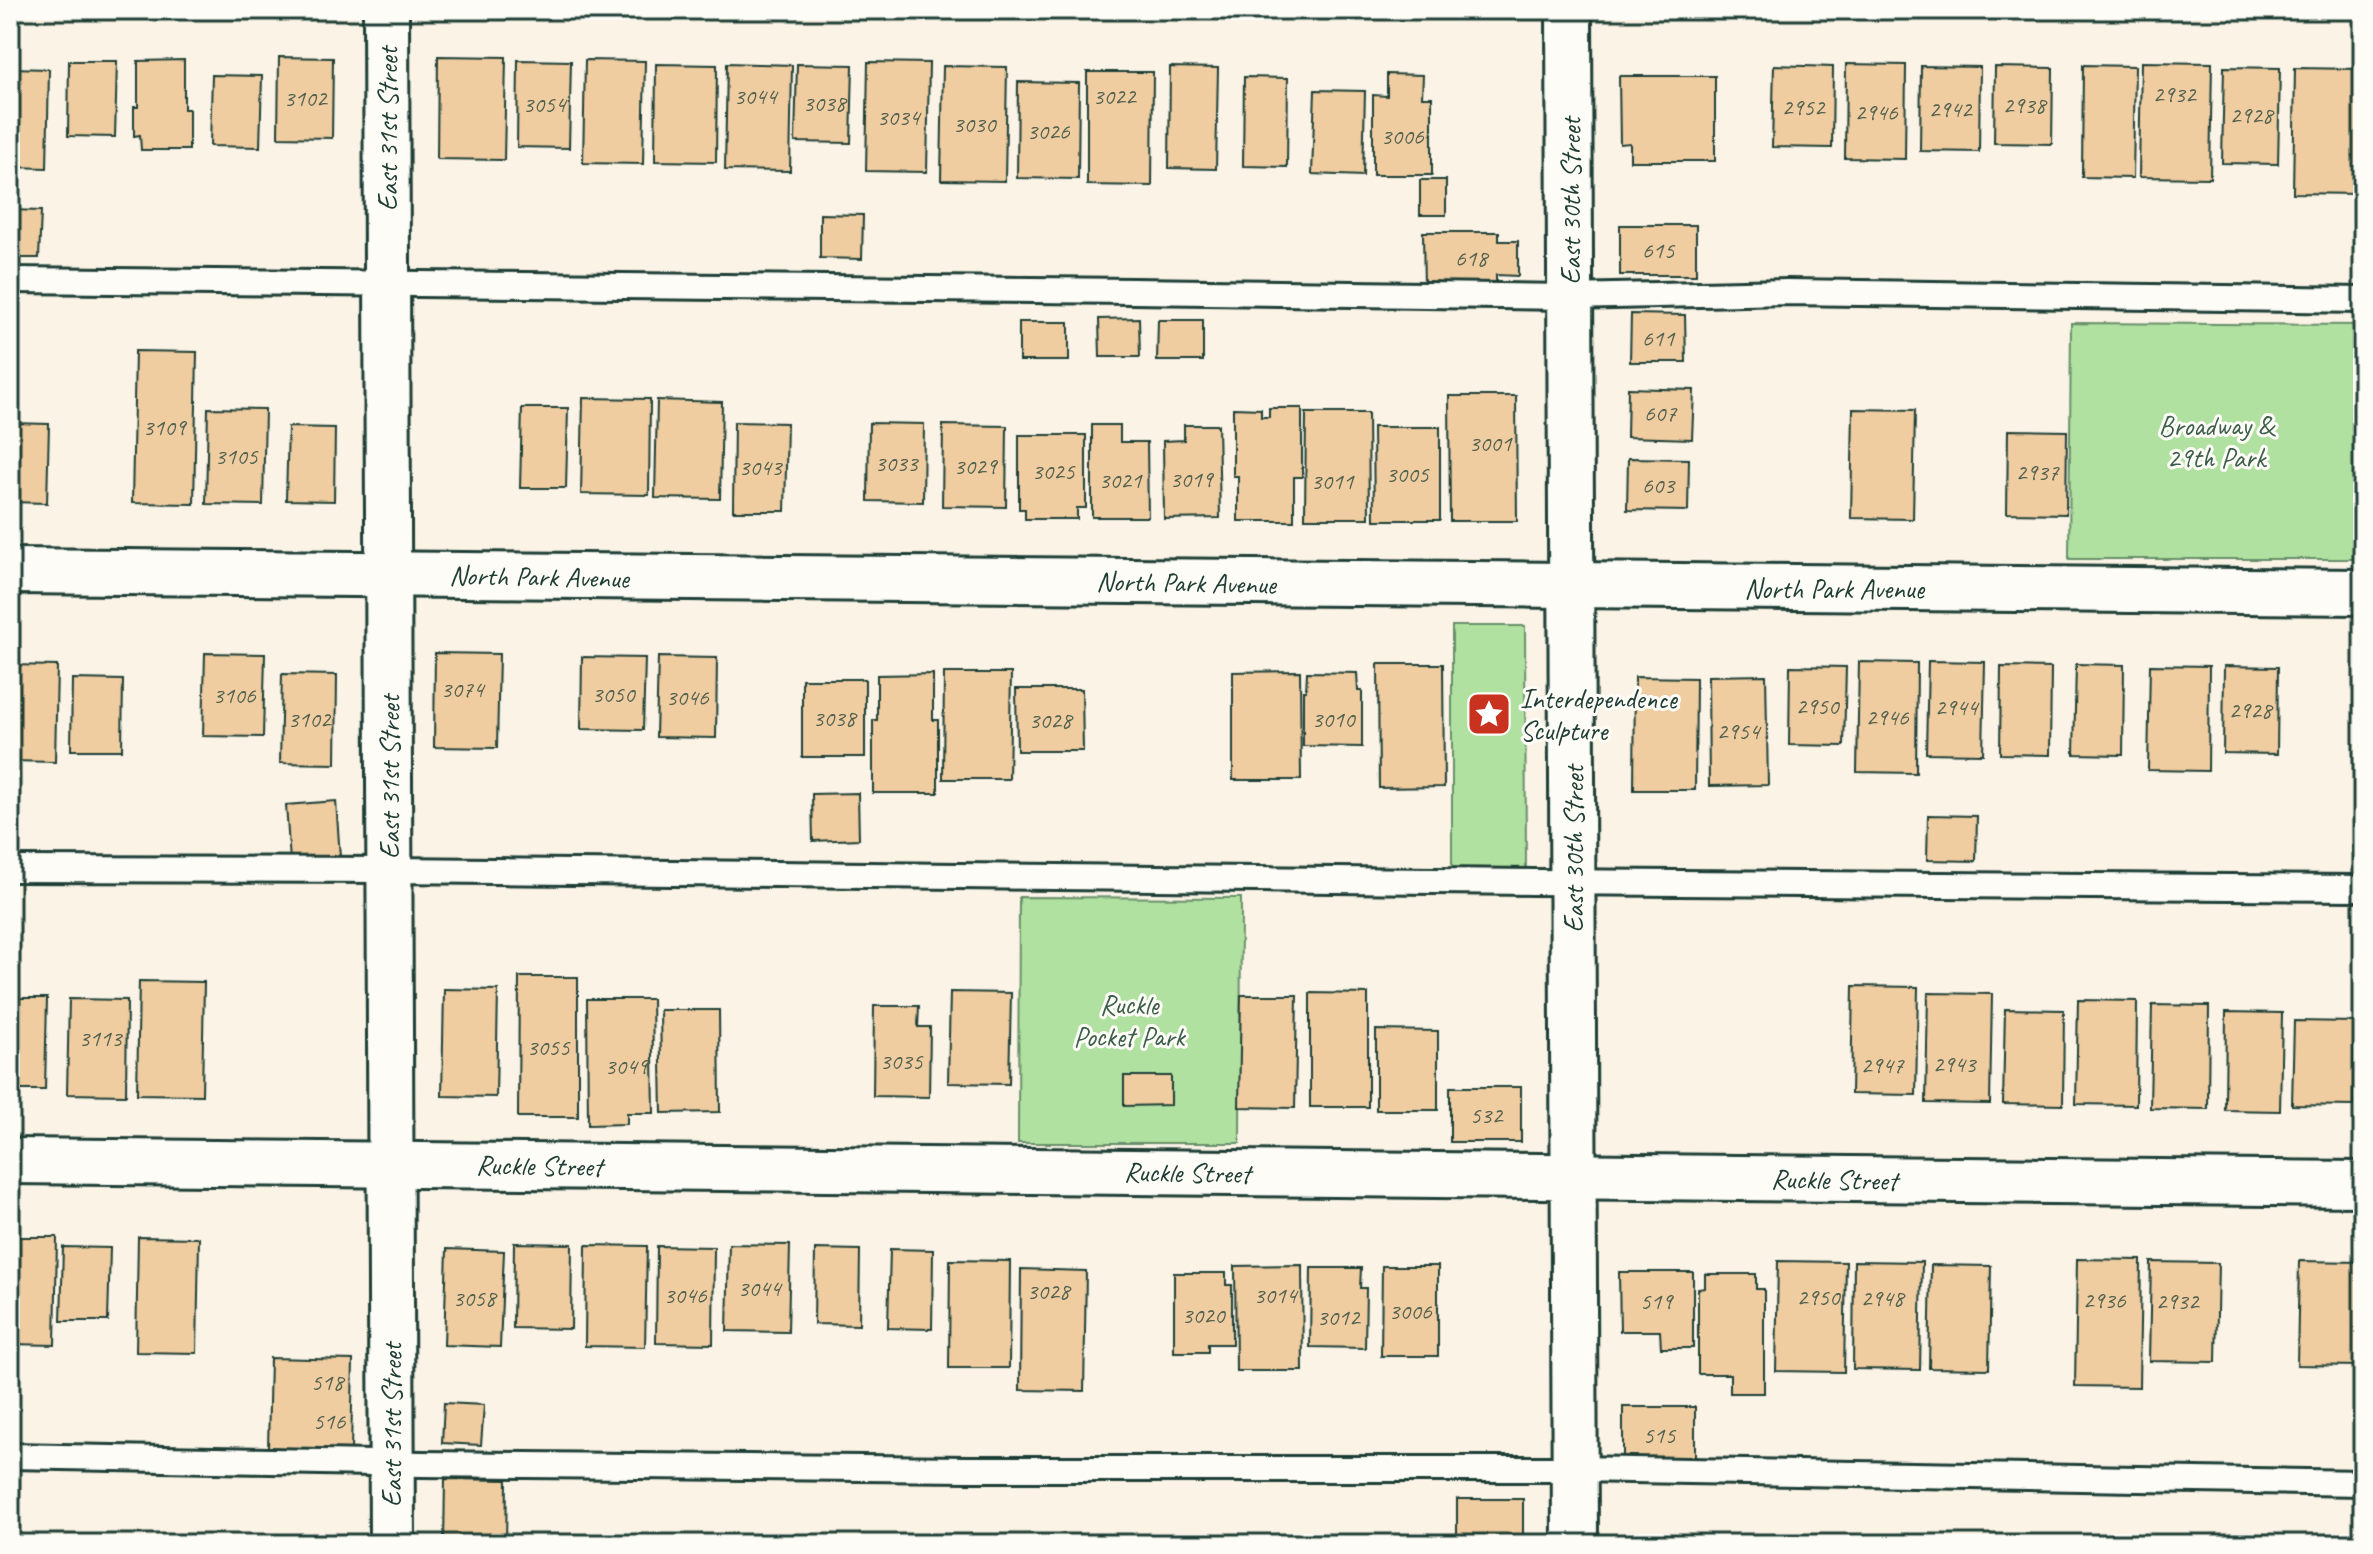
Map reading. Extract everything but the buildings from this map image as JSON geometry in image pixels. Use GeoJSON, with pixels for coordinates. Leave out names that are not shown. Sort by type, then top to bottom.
{"type":"FeatureCollection","features":[{"type":"Feature","properties":{"kind":"street","name":"East 31st Street"},"geometry":{"type":"LineString","coordinates":[[386,10],[392,1544]]}},
{"type":"Feature","properties":{"kind":"street","name":"East 30th Street"},"geometry":{"type":"LineString","coordinates":[[1569,10],[1575,1544]]}},
{"type":"Feature","properties":{"kind":"street","name":"North Park Avenue"},"geometry":{"type":"LineString","coordinates":[[10,571],[2363,592]]}},
{"type":"Feature","properties":{"kind":"street","name":"Ruckle Street"},"geometry":{"type":"LineString","coordinates":[[10,1161],[2363,1184]]}},
{"type":"Feature","properties":{"kind":"lane"},"geometry":{"type":"LineString","coordinates":[[10,280],[1570,297],[1787,292],[2363,300]]}},
{"type":"Feature","properties":{"kind":"lane"},"geometry":{"type":"LineString","coordinates":[[10,869],[2363,888]]}},
{"type":"Feature","properties":{"kind":"lane"},"geometry":{"type":"LineString","coordinates":[[10,1456],[392,1464],[969,1469],[1575,1469],[2363,1483]]}},
{"type":"Feature","properties":{"kind":"green space","name":"Broadway & 29th Park"},"geometry":{"type":"Polygon","coordinates":[[[2071,323],[2363,325],[2363,559],[2069,559],[2071,323]]]}},
{"type":"Feature","properties":{"kind":"green space"},"geometry":{"type":"Polygon","coordinates":[[[1452,626],[1525,626],[1526,875],[1452,875],[1452,626]]]}},
{"type":"Feature","properties":{"kind":"green space","name":"Ruckle Pocket Park"},"geometry":{"type":"Polygon","coordinates":[[[1019,897],[1241,898],[1240,1143],[1018,1143],[1019,897]]]}},
{"type":"Feature","properties":{"kind":"place","name":"Interdependence Sculpture"},"geometry":{"type":"Point","coordinates":[1489,714]}}]}
